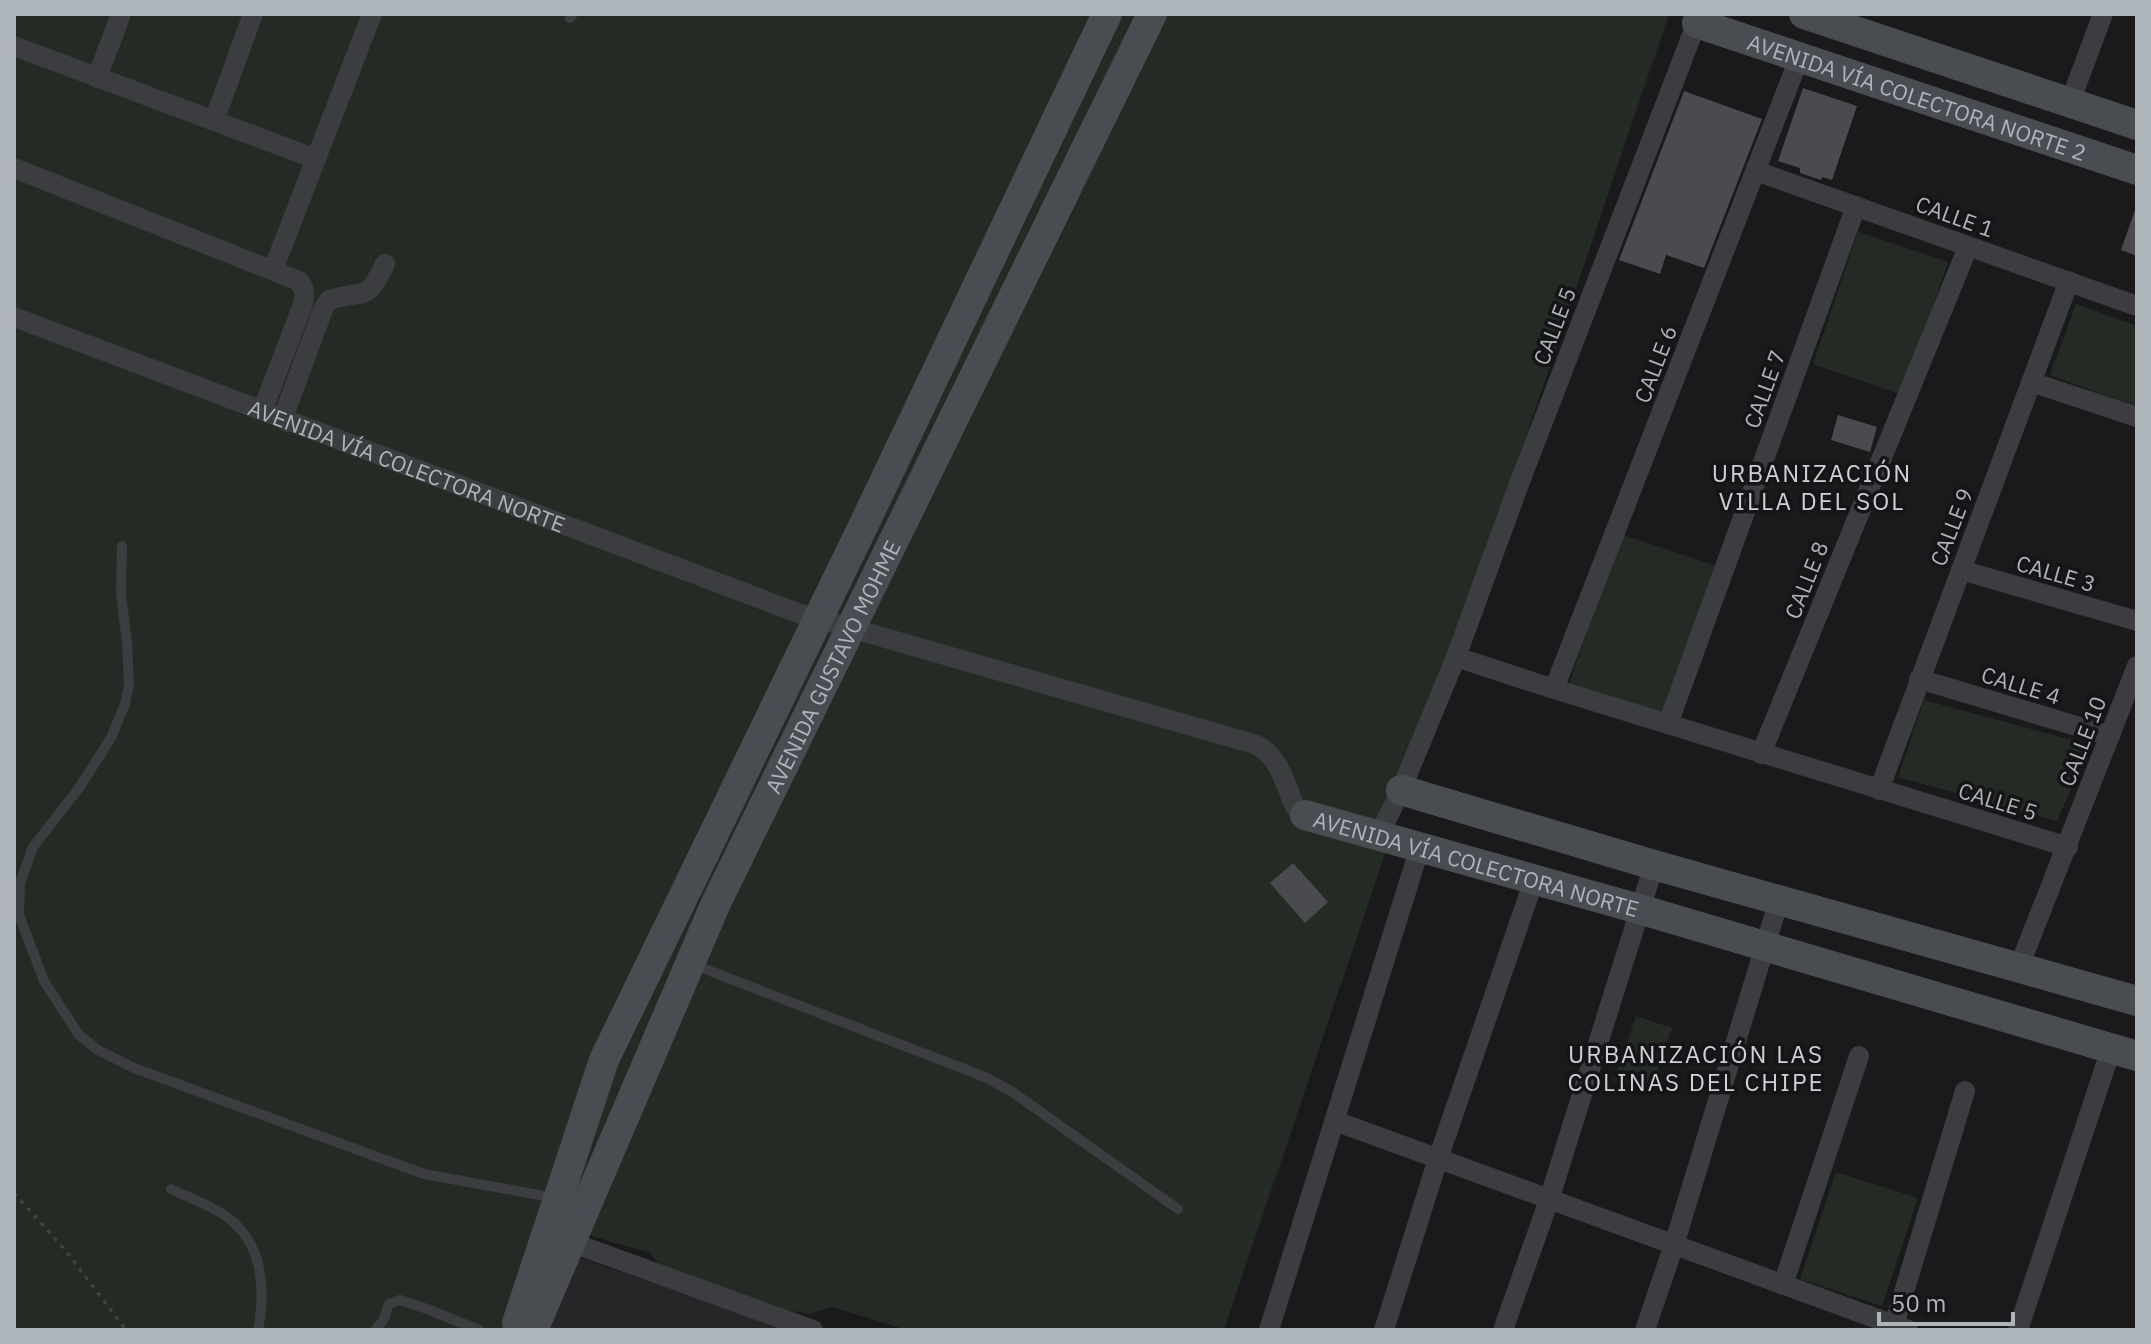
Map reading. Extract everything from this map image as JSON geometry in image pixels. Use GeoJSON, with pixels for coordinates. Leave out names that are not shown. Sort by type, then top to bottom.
{"type":"FeatureCollection","features":[{"type":"Feature","properties":{"kind":"street"},"geometry":{"type":"LineString","coordinates":[[97,78],[121,14]]}},
{"type":"Feature","properties":{"kind":"street"},"geometry":{"type":"LineString","coordinates":[[214,121],[253,14]]}},
{"type":"Feature","properties":{"kind":"street"},"geometry":{"type":"LineString","coordinates":[[273,270],[372,14]]}},
{"type":"Feature","properties":{"kind":"street","name":"AVENIDA GUSTAVO MOHME"},"geometry":{"type":"LineString","coordinates":[[515,1330],[604,1060],[808,616],[1107,14]]}},
{"type":"Feature","properties":{"kind":"street","name":"AVENIDA GUSTAVO MOHME"},"geometry":{"type":"LineString","coordinates":[[533,1330],[716,903],[1152,14]]}},
{"type":"Feature","properties":{"kind":"street","name":"AVENIDA VÍA COLECTORA NORTE 2"},"geometry":{"type":"LineString","coordinates":[[1804,14],[2137,125]]}},
{"type":"Feature","properties":{"kind":"street"},"geometry":{"type":"LineString","coordinates":[[2070,102],[2103,14]]}},
{"type":"Feature","properties":{"kind":"street","name":"AVENIDA VÍA COLECTORA NORTE 2"},"geometry":{"type":"LineString","coordinates":[[1698,18],[1800,56],[2137,170]]}},
{"type":"Feature","properties":{"kind":"street","name":"CALLE 5"},"geometry":{"type":"LineString","coordinates":[[1379,835],[1456,657],[1698,18]]}},
{"type":"Feature","properties":{"kind":"street"},"geometry":{"type":"LineString","coordinates":[[14,46],[316,159]]}},
{"type":"Feature","properties":{"kind":"street","name":"CALLE 6"},"geometry":{"type":"LineString","coordinates":[[1554,689],[1800,56]]}},
{"type":"Feature","properties":{"kind":"street"},"geometry":{"type":"LineString","coordinates":[[14,168],[299,281],[305,295],[264,406],[256,409]]}},
{"type":"Feature","properties":{"kind":"street","name":"CALLE 1"},"geometry":{"type":"LineString","coordinates":[[1756,171],[2137,306]]}},
{"type":"Feature","properties":{"kind":"street","name":"CALLE 7"},"geometry":{"type":"LineString","coordinates":[[1668,724],[1856,206]]}},
{"type":"Feature","properties":{"kind":"street","name":"CALLE 8"},"geometry":{"type":"LineString","coordinates":[[1761,754],[1968,247]]}},
{"type":"Feature","properties":{"kind":"street"},"geometry":{"type":"LineString","coordinates":[[287,422],[285,414],[288,404],[324,307],[329,300],[369,291],[375,286],[385,264]]}},
{"type":"Feature","properties":{"kind":"street","name":"CALLE 9"},"geometry":{"type":"LineString","coordinates":[[1879,790],[2069,281]]}},
{"type":"Feature","properties":{"kind":"street","name":"AVENIDA VÍA COLECTORA NORTE"},"geometry":{"type":"LineString","coordinates":[[14,317],[808,616],[1263,747],[1276,761],[1296,808],[1305,815],[1639,909],[2124,1053]]}},
{"type":"Feature","properties":{"kind":"street"},"geometry":{"type":"LineString","coordinates":[[2031,382],[2137,417]]}},
{"type":"Feature","properties":{"kind":"street","name":"CALLE 3"},"geometry":{"type":"LineString","coordinates":[[1961,570],[2137,621]]}},
{"type":"Feature","properties":{"kind":"street","name":"CALLE 5"},"geometry":{"type":"LineString","coordinates":[[1456,657],[2068,847]]}},
{"type":"Feature","properties":{"kind":"street","name":"CALLE 10"},"geometry":{"type":"LineString","coordinates":[[2019,967],[2137,666]]}},
{"type":"Feature","properties":{"kind":"street","name":"CALLE 4"},"geometry":{"type":"LineString","coordinates":[[1919,679],[2110,736]]}},
{"type":"Feature","properties":{"kind":"street"},"geometry":{"type":"LineString","coordinates":[[1401,790],[1654,865],[2136,997],[2124,1053],[2018,1330]]}},
{"type":"Feature","properties":{"kind":"street"},"geometry":{"type":"LineString","coordinates":[[1269,1330],[1420,847]]}},
{"type":"Feature","properties":{"kind":"street"},"geometry":{"type":"LineString","coordinates":[[1503,1330],[1549,1200],[1654,865]]}},
{"type":"Feature","properties":{"kind":"street"},"geometry":{"type":"LineString","coordinates":[[1384,1330],[1438,1159],[1534,880]]}},
{"type":"Feature","properties":{"kind":"street"},"geometry":{"type":"LineString","coordinates":[[1645,1330],[1779,900]]}},
{"type":"Feature","properties":{"kind":"street"},"geometry":{"type":"LineString","coordinates":[[1783,1285],[1859,1056]]}},
{"type":"Feature","properties":{"kind":"street"},"geometry":{"type":"LineString","coordinates":[[1335,1121],[1901,1328],[1965,1091]]}},
{"type":"Feature","properties":{"kind":"street"},"geometry":{"type":"LineString","coordinates":[[570,1242],[813,1330]]}},
{"type":"Feature","properties":{"kind":"lane"},"geometry":{"type":"LineString","coordinates":[[122,546],[121,594],[129,685],[125,704],[111,738],[79,788],[33,847],[20,883],[19,915],[44,981],[79,1035],[98,1050],[134,1068],[424,1174],[558,1198]]}},
{"type":"Feature","properties":{"kind":"lane"},"geometry":{"type":"LineString","coordinates":[[690,963],[985,1077],[1011,1091],[1178,1209]]}},
{"type":"Feature","properties":{"kind":"lane"},"geometry":{"type":"LineString","coordinates":[[171,1189],[227,1216],[247,1236],[254,1249],[263,1286],[258,1330]]}},
{"type":"Feature","properties":{"kind":"lane"},"geometry":{"type":"LineString","coordinates":[[375,1330],[383,1321],[389,1304],[400,1300],[479,1330]]}},
{"type":"Feature","properties":{"kind":"path"},"geometry":{"type":"LineString","coordinates":[[14,1193],[65,1250],[126,1330]]}},
{"type":"Feature","properties":{"kind":"shaded area"},"geometry":{"type":"Polygon","coordinates":[[[14,14],[1669,14],[1224,1330],[907,1330],[832,1307],[810,1314],[757,1305],[663,1270],[650,1253],[571,1230],[513,1330],[14,1330],[14,14]]]}},
{"type":"Feature","properties":{"kind":"shaded area"},"geometry":{"type":"Polygon","coordinates":[[[1858,232],[1948,262],[1902,395],[1813,364],[1858,232]]]}},
{"type":"Feature","properties":{"kind":"shaded area"},"geometry":{"type":"Polygon","coordinates":[[[2076,304],[2137,326],[2137,407],[2050,375],[2076,304]]]}},
{"type":"Feature","properties":{"kind":"shaded area"},"geometry":{"type":"Polygon","coordinates":[[[1620,534],[1716,566],[1665,717],[1569,684],[1620,534]]]}},
{"type":"Feature","properties":{"kind":"shaded area"},"geometry":{"type":"Polygon","coordinates":[[[1924,700],[2090,745],[2057,821],[1898,777],[1924,700]]]}},
{"type":"Feature","properties":{"kind":"shaded area"},"geometry":{"type":"Polygon","coordinates":[[[1636,1016],[1672,1028],[1650,1093],[1614,1081],[1636,1016]]]}},
{"type":"Feature","properties":{"kind":"shaded area"},"geometry":{"type":"Polygon","coordinates":[[[1836,1172],[1918,1198],[1882,1306],[1800,1279],[1836,1172]]]}},
{"type":"Feature","properties":{"kind":"shaded area"},"geometry":{"type":"Polygon","coordinates":[[[572,1255],[789,1330],[546,1330],[572,1255]]]}},
{"type":"Feature","properties":{"kind":"building"},"geometry":{"type":"Polygon","coordinates":[[[1803,88],[1857,106],[1832,180],[1800,173],[1800,168],[1778,161],[1803,88]]]}},
{"type":"Feature","properties":{"kind":"building"},"geometry":{"type":"Polygon","coordinates":[[[1684,91],[1762,119],[1704,268],[1666,255],[1660,274],[1619,260],[1684,91]]]}},
{"type":"Feature","properties":{"kind":"building"},"geometry":{"type":"Polygon","coordinates":[[[2137,211],[2137,256],[2121,250],[2137,211]]]}},
{"type":"Feature","properties":{"kind":"building"},"geometry":{"type":"Polygon","coordinates":[[[1838,415],[1877,427],[1870,452],[1831,440],[1838,415]]]}},
{"type":"Feature","properties":{"kind":"building"},"geometry":{"type":"Polygon","coordinates":[[[1293,863],[1328,902],[1305,923],[1270,883],[1293,863]]]}},
{"type":"Feature","properties":{"kind":"district","name":"URBANIZACIÓN VILLA DEL SOL"},"geometry":{"type":"Point","coordinates":[1812,487]}},
{"type":"Feature","properties":{"kind":"district","name":"URBANIZACIÓN LAS COLINAS DEL CHIPE"},"geometry":{"type":"Point","coordinates":[1696,1068]}}]}
